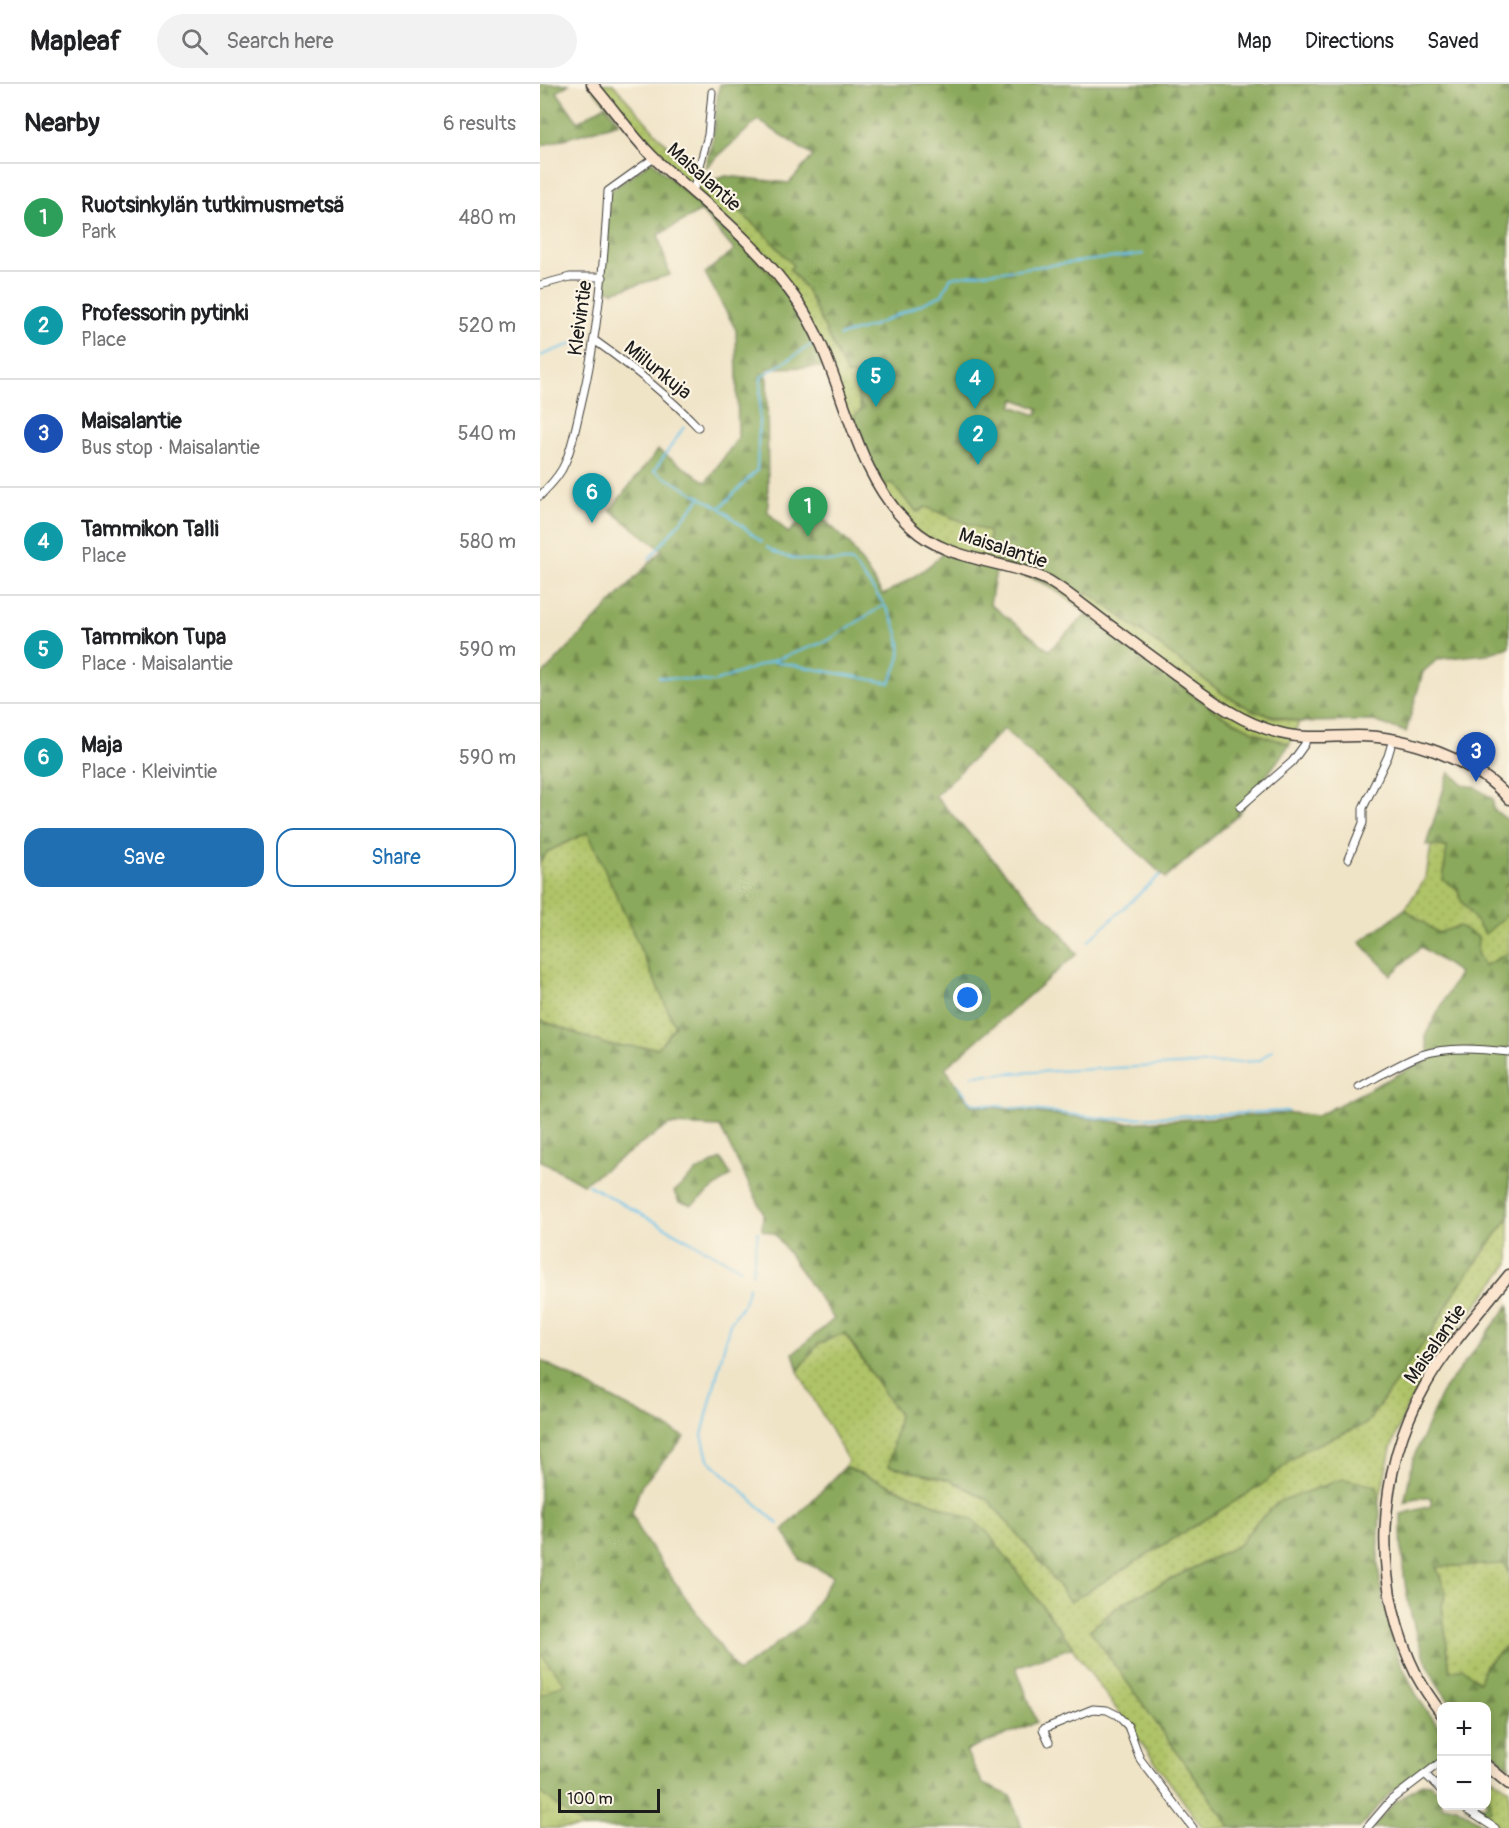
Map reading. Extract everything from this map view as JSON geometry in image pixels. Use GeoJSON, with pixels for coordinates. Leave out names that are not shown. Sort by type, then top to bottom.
{"type":"FeatureCollection","features":[{"type":"Feature","properties":{"kind":"main road","name":"Maisalantie"},"geometry":{"type":"LineString","coordinates":[[592,84],[654,158],[752,247],[774,269],[796,299],[833,371],[851,429],[870,472],[890,503],[912,527],[940,546],[960,555],[1028,572],[1049,581],[1204,695],[1230,712],[1267,729],[1282,734],[1306,737],[1364,736],[1393,739],[1460,762],[1496,786],[1509,799]]}},
{"type":"Feature","properties":{"kind":"main road","name":"Maisalantie"},"geometry":{"type":"LineString","coordinates":[[1437,1706],[1417,1676],[1401,1635],[1389,1591],[1385,1549],[1388,1498],[1401,1440],[1427,1382],[1509,1275]]}},
{"type":"Feature","properties":{"kind":"main road"},"geometry":{"type":"LineString","coordinates":[[1491,1769],[1509,1784]]}},
{"type":"Feature","properties":{"kind":"street"},"geometry":{"type":"LineString","coordinates":[[693,192],[708,135],[712,92]]}},
{"type":"Feature","properties":{"kind":"street","name":"Kleivintie"},"geometry":{"type":"LineString","coordinates":[[540,496],[554,481],[564,464],[579,416],[594,340],[603,277],[608,191],[654,158]]}},
{"type":"Feature","properties":{"kind":"street"},"geometry":{"type":"LineString","coordinates":[[540,285],[570,277],[603,277]]}},
{"type":"Feature","properties":{"kind":"street","name":"Miilunkuja"},"geometry":{"type":"LineString","coordinates":[[594,340],[655,385],[699,427]]}},
{"type":"Feature","properties":{"kind":"street"},"geometry":{"type":"LineString","coordinates":[[1240,807],[1292,762],[1305,744],[1306,737]]}},
{"type":"Feature","properties":{"kind":"street"},"geometry":{"type":"LineString","coordinates":[[1348,859],[1363,823],[1363,808],[1388,756],[1393,739]]}},
{"type":"Feature","properties":{"kind":"street"},"geometry":{"type":"LineString","coordinates":[[1359,1087],[1425,1054],[1442,1050],[1469,1049],[1509,1052]]}},
{"type":"Feature","properties":{"kind":"street"},"geometry":{"type":"LineString","coordinates":[[1049,1742],[1043,1729],[1093,1709],[1107,1710],[1117,1715],[1128,1726],[1140,1759],[1193,1828]]}},
{"type":"Feature","properties":{"kind":"street"},"geometry":{"type":"LineString","coordinates":[[1366,1828],[1391,1800],[1437,1765]]}},
{"type":"Feature","properties":{"kind":"street"},"geometry":{"type":"LineString","coordinates":[[1425,1774],[1437,1786]]}},
{"type":"Feature","properties":{"kind":"street"},"geometry":{"type":"LineString","coordinates":[[1467,1810],[1495,1828]]}},
{"type":"Feature","properties":{"kind":"green space"},"geometry":{"type":"Polygon","coordinates":[[[540,84],[569,84],[557,92],[578,122],[605,105],[619,123],[540,146],[540,84]]]}},
{"type":"Feature","properties":{"kind":"green space"},"geometry":{"type":"Polygon","coordinates":[[[588,84],[613,84],[670,149],[765,234],[794,265],[790,269],[806,289],[854,374],[861,410],[893,483],[917,512],[926,507],[990,532],[990,548],[997,548],[1088,591],[1238,703],[1269,716],[1299,722],[1290,744],[1263,736],[1218,713],[1064,596],[1043,583],[1028,577],[996,571],[943,553],[888,506],[826,367],[818,358],[815,340],[766,269],[689,195],[588,84]]]}},
{"type":"Feature","properties":{"kind":"green space"},"geometry":{"type":"Polygon","coordinates":[[[720,84],[1509,84],[1509,647],[1487,654],[1438,659],[1423,672],[1406,732],[1374,721],[1299,722],[1254,711],[1225,695],[1088,592],[1081,599],[996,559],[997,548],[989,548],[989,532],[926,507],[917,512],[893,483],[883,485],[869,460],[853,417],[861,410],[854,375],[847,375],[806,289],[790,269],[793,265],[765,234],[706,182],[726,176],[789,183],[813,156],[758,120],[705,168],[713,137],[720,84]],[[1015,399],[1012,406],[1036,415],[1039,409],[1015,399]]]}},
{"type":"Feature","properties":{"kind":"green space"},"geometry":{"type":"Polygon","coordinates":[[[652,161],[766,269],[796,306],[815,340],[818,358],[826,367],[767,368],[768,512],[788,533],[812,508],[849,543],[883,595],[922,571],[943,553],[996,571],[990,604],[1049,650],[1086,615],[1218,713],[1263,736],[1290,744],[1237,816],[1166,878],[1004,729],[935,796],[1058,930],[1077,954],[945,1068],[971,1105],[1126,1123],[1293,1113],[1317,1116],[1430,1058],[1425,1036],[1459,973],[1421,947],[1391,975],[1360,942],[1405,909],[1438,933],[1459,926],[1478,937],[1477,953],[1484,966],[1509,953],[1509,1217],[1458,1287],[1433,1330],[1366,1424],[1304,1450],[1260,1486],[1070,1602],[1047,1570],[989,1500],[950,1480],[889,1466],[899,1415],[845,1333],[818,1344],[798,1371],[793,1353],[834,1319],[775,1234],[762,1230],[763,1212],[720,1127],[669,1125],[583,1184],[540,1160],[540,1020],[608,1045],[658,1048],[675,1026],[588,832],[547,852],[540,862],[540,677],[662,550],[610,510],[658,450],[706,482],[738,438],[736,330],[705,273],[734,250],[701,211],[658,235],[670,275],[612,292],[602,287],[609,192],[652,161]]]}},
{"type":"Feature","properties":{"kind":"green space"},"geometry":{"type":"Polygon","coordinates":[[[1449,772],[1464,785],[1475,787],[1493,799],[1493,809],[1509,821],[1509,883],[1505,885],[1506,916],[1485,934],[1460,899],[1458,889],[1443,880],[1447,847],[1426,845],[1449,772]]]}},
{"type":"Feature","properties":{"kind":"green space"},"geometry":{"type":"Polygon","coordinates":[[[588,832],[675,1026],[659,1048],[608,1045],[540,1020],[540,862],[547,852],[588,832]]]}},
{"type":"Feature","properties":{"kind":"green space"},"geometry":{"type":"Polygon","coordinates":[[[1431,845],[1447,847],[1460,899],[1506,916],[1505,885],[1509,883],[1509,953],[1484,966],[1477,953],[1438,933],[1405,909],[1426,877],[1431,845]]]}},
{"type":"Feature","properties":{"kind":"green space"},"geometry":{"type":"Polygon","coordinates":[[[721,1159],[731,1175],[692,1205],[679,1202],[674,1192],[697,1171],[721,1159]]]}},
{"type":"Feature","properties":{"kind":"green space"},"geometry":{"type":"Polygon","coordinates":[[[1509,1217],[1509,1263],[1434,1361],[1407,1407],[1391,1448],[1379,1502],[1377,1486],[1256,1523],[1239,1545],[1121,1604],[1090,1630],[1231,1828],[1203,1828],[988,1533],[971,1519],[845,1467],[848,1461],[798,1371],[818,1344],[844,1333],[899,1415],[889,1466],[950,1480],[989,1500],[1047,1570],[1070,1602],[1260,1486],[1304,1450],[1366,1424],[1433,1330],[1458,1287],[1509,1217]]]}},
{"type":"Feature","properties":{"kind":"green space"},"geometry":{"type":"Polygon","coordinates":[[[1509,1305],[1509,1574],[1504,1564],[1436,1567],[1446,1592],[1442,1606],[1450,1671],[1463,1668],[1479,1682],[1485,1666],[1509,1644],[1509,1767],[1491,1750],[1491,1702],[1450,1702],[1437,1683],[1426,1660],[1407,1599],[1402,1557],[1401,1514],[1431,1506],[1431,1498],[1416,1498],[1404,1504],[1413,1459],[1442,1392],[1509,1305]]]}},
{"type":"Feature","properties":{"kind":"green space"},"geometry":{"type":"Polygon","coordinates":[[[540,1360],[685,1437],[641,1486],[632,1512],[641,1534],[738,1672],[803,1624],[833,1576],[800,1560],[783,1530],[845,1467],[971,1519],[988,1533],[1073,1647],[1016,1667],[1037,1722],[966,1751],[983,1784],[1011,1796],[1022,1828],[540,1828],[540,1360]]]}},
{"type":"Feature","properties":{"kind":"green space"},"geometry":{"type":"Polygon","coordinates":[[[1343,1479],[1377,1486],[1380,1513],[1378,1563],[1390,1631],[1399,1659],[1418,1698],[1437,1724],[1437,1757],[1390,1793],[1360,1828],[1231,1828],[1090,1630],[1121,1604],[1239,1545],[1256,1523],[1280,1501],[1343,1479]]]}},
{"type":"Feature","properties":{"kind":"green space"},"geometry":{"type":"Polygon","coordinates":[[[1504,1564],[1509,1574],[1509,1644],[1485,1665],[1479,1683],[1450,1671],[1442,1606],[1446,1592],[1436,1566],[1504,1564]]]}},
{"type":"Feature","properties":{"kind":"green space"},"geometry":{"type":"Polygon","coordinates":[[[540,1653],[565,1683],[540,1695],[540,1653]]]}},
{"type":"Feature","properties":{"kind":"green space"},"geometry":{"type":"Polygon","coordinates":[[[1491,1778],[1509,1789],[1509,1828],[1502,1828],[1478,1814],[1491,1810],[1491,1778]]]}},
{"type":"Feature","properties":{"kind":"green space"},"geometry":{"type":"Polygon","coordinates":[[[1422,1783],[1431,1784],[1437,1790],[1437,1810],[1461,1810],[1489,1828],[1372,1828],[1394,1803],[1422,1783]]]}},
{"type":"Feature","properties":{"kind":"green space"},"geometry":{"type":"Polygon","coordinates":[[[540,1792],[584,1828],[540,1828],[540,1792]]]}},
{"type":"Feature","properties":{"kind":"green space"},"geometry":{"type":"Polygon","coordinates":[[[1472,1810],[1491,1810],[1478,1814],[1472,1810]]]}},
{"type":"Feature","properties":{"kind":"waterway"},"geometry":{"type":"LineString","coordinates":[[839,336],[870,327],[942,295],[951,277],[1143,254]]}},
{"type":"Feature","properties":{"kind":"waterway"},"geometry":{"type":"LineString","coordinates":[[540,356],[579,341]]}},
{"type":"Feature","properties":{"kind":"waterway"},"geometry":{"type":"LineString","coordinates":[[720,508],[757,470],[761,377],[814,343]]}},
{"type":"Feature","properties":{"kind":"waterway"},"geometry":{"type":"LineString","coordinates":[[684,427],[654,471],[720,508],[762,542]]}},
{"type":"Feature","properties":{"kind":"waterway"},"geometry":{"type":"LineString","coordinates":[[649,559],[701,497]]}},
{"type":"Feature","properties":{"kind":"waterway"},"geometry":{"type":"LineString","coordinates":[[767,547],[796,559],[851,561],[884,605],[897,629],[900,642],[900,655],[890,683],[771,661]]}},
{"type":"Feature","properties":{"kind":"waterway"},"geometry":{"type":"LineString","coordinates":[[659,677],[714,682],[827,641],[884,605]]}},
{"type":"Feature","properties":{"kind":"waterway"},"geometry":{"type":"LineString","coordinates":[[1088,941],[1160,875]]}},
{"type":"Feature","properties":{"kind":"waterway"},"geometry":{"type":"LineString","coordinates":[[972,1075],[1259,1061],[1272,1050]]}},
{"type":"Feature","properties":{"kind":"waterway"},"geometry":{"type":"LineString","coordinates":[[957,1083],[972,1103],[1111,1119],[1288,1111]]}},
{"type":"Feature","properties":{"kind":"waterway"},"geometry":{"type":"LineString","coordinates":[[588,1185],[741,1269]]}},
{"type":"Feature","properties":{"kind":"waterway"},"geometry":{"type":"LineString","coordinates":[[752,1274],[758,1232]]}},
{"type":"Feature","properties":{"kind":"waterway"},"geometry":{"type":"LineString","coordinates":[[749,1286],[744,1303],[730,1323],[702,1435],[708,1459],[778,1524]]}},
{"type":"Feature","properties":{"kind":"place","name":"Tammikon Tupa"},"geometry":{"type":"Point","coordinates":[876,407]}},
{"type":"Feature","properties":{"kind":"place","name":"Tammikon Talli"},"geometry":{"type":"Point","coordinates":[975,409]}},
{"type":"Feature","properties":{"kind":"place","name":"Professorin pytinki"},"geometry":{"type":"Point","coordinates":[978,465]}},
{"type":"Feature","properties":{"kind":"place","name":"Maja"},"geometry":{"type":"Point","coordinates":[592,523]}},
{"type":"Feature","properties":{"kind":"place","name":"Ruotsinkylän tutkimusmetsä"},"geometry":{"type":"Point","coordinates":[808,537]}},
{"type":"Feature","properties":{"kind":"place","name":"Maisalantie"},"geometry":{"type":"Point","coordinates":[1476,782]}}]}
